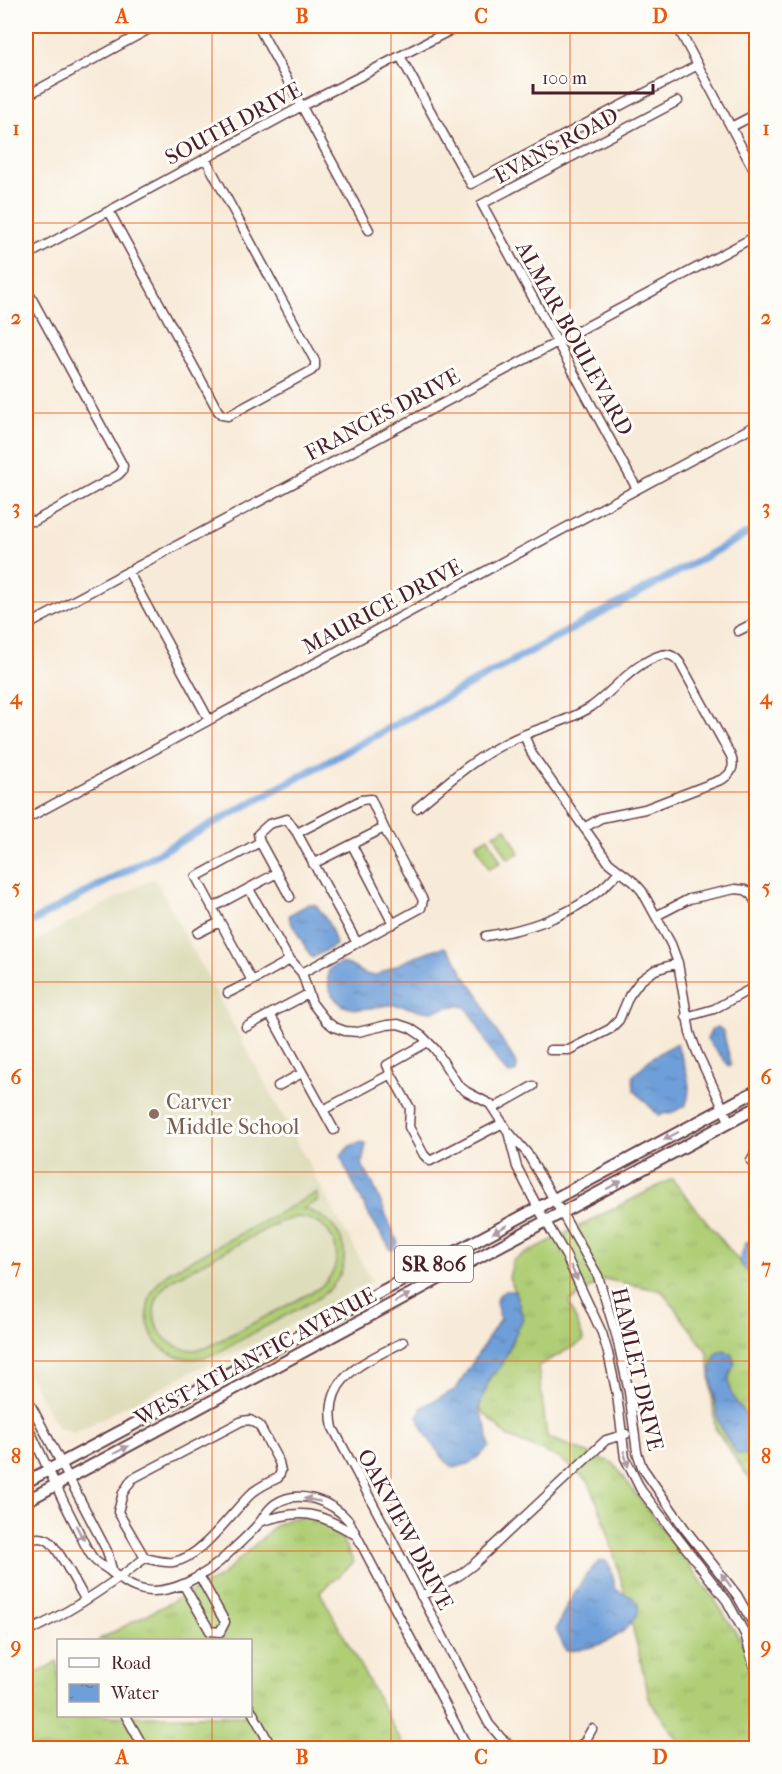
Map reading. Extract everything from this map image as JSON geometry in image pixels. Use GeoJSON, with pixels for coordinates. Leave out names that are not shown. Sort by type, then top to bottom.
{"type":"FeatureCollection","features":[{"type":"Feature","properties":{"kind":"main road","name":"WEST ATLANTIC AVENUE"},"geometry":{"type":"LineString","coordinates":[[26,1482],[756,1090]]}},
{"type":"Feature","properties":{"kind":"main road","name":"WEST ATLANTIC AVENUE"},"geometry":{"type":"LineString","coordinates":[[26,1501],[756,1108]]}},
{"type":"Feature","properties":{"kind":"street"},"geometry":{"type":"LineString","coordinates":[[26,96],[154,26]]}},
{"type":"Feature","properties":{"kind":"street"},"geometry":{"type":"LineString","coordinates":[[258,26],[369,230]]}},
{"type":"Feature","properties":{"kind":"street","name":"SOUTH DRIVE"},"geometry":{"type":"LineString","coordinates":[[26,256],[302,106],[459,26]]}},
{"type":"Feature","properties":{"kind":"street"},"geometry":{"type":"LineString","coordinates":[[677,26],[756,174]]}},
{"type":"Feature","properties":{"kind":"street"},"geometry":{"type":"LineString","coordinates":[[400,56],[471,184],[698,65]]}},
{"type":"Feature","properties":{"kind":"street","name":"EVANS ROAD"},"geometry":{"type":"LineString","coordinates":[[482,204],[678,101]]}},
{"type":"Feature","properties":{"kind":"street"},"geometry":{"type":"LineString","coordinates":[[731,127],[756,114]]}},
{"type":"Feature","properties":{"kind":"street"},"geometry":{"type":"LineString","coordinates":[[109,211],[222,415],[228,416],[311,371],[315,367],[315,361],[206,158]]}},
{"type":"Feature","properties":{"kind":"street","name":"ALMAR BOULEVARD"},"geometry":{"type":"LineString","coordinates":[[482,204],[638,489]]}},
{"type":"Feature","properties":{"kind":"street","name":"FRANCES DRIVE"},"geometry":{"type":"LineString","coordinates":[[26,626],[756,236]]}},
{"type":"Feature","properties":{"kind":"street"},"geometry":{"type":"LineString","coordinates":[[26,288],[123,466],[118,475],[35,521],[26,516]]}},
{"type":"Feature","properties":{"kind":"street","name":"MAURICE DRIVE"},"geometry":{"type":"LineString","coordinates":[[26,819],[756,425]]}},
{"type":"Feature","properties":{"kind":"street"},"geometry":{"type":"LineString","coordinates":[[128,571],[209,720]]}},
{"type":"Feature","properties":{"kind":"street"},"geometry":{"type":"LineString","coordinates":[[738,631],[756,622]]}},
{"type":"Feature","properties":{"kind":"street"},"geometry":{"type":"LineString","coordinates":[[417,808],[491,750],[589,708],[636,669],[663,654],[672,656],[680,663],[731,756],[733,766],[728,776],[645,809],[601,818],[584,828]]}},
{"type":"Feature","properties":{"kind":"street"},"geometry":{"type":"LineString","coordinates":[[524,735],[532,754],[609,863],[638,886],[671,944],[678,963],[686,1017],[697,1052],[730,1123]]}},
{"type":"Feature","properties":{"kind":"street"},"geometry":{"type":"LineString","coordinates":[[297,833],[361,800],[371,799],[423,900],[421,908],[302,973]]}},
{"type":"Feature","properties":{"kind":"street"},"geometry":{"type":"LineString","coordinates":[[290,897],[260,842],[258,834],[269,824],[286,819],[297,833],[357,943]]}},
{"type":"Feature","properties":{"kind":"street"},"geometry":{"type":"LineString","coordinates":[[313,864],[384,828]]}},
{"type":"Feature","properties":{"kind":"street"},"geometry":{"type":"LineString","coordinates":[[252,981],[196,877],[260,842]]}},
{"type":"Feature","properties":{"kind":"street"},"geometry":{"type":"LineString","coordinates":[[352,845],[393,924]]}},
{"type":"Feature","properties":{"kind":"street"},"geometry":{"type":"LineString","coordinates":[[486,936],[518,929],[564,912],[600,890],[619,871]]}},
{"type":"Feature","properties":{"kind":"street"},"geometry":{"type":"LineString","coordinates":[[212,908],[277,873]]}},
{"type":"Feature","properties":{"kind":"street"},"geometry":{"type":"LineString","coordinates":[[249,889],[290,960],[302,973],[308,994],[317,1010],[334,1027],[358,1032],[398,1024],[410,1028],[428,1042],[435,1049],[458,1085],[490,1104],[505,1126],[430,1161],[424,1155],[409,1127],[410,1108],[387,1065],[428,1042]]}},
{"type":"Feature","properties":{"kind":"street"},"geometry":{"type":"LineString","coordinates":[[656,916],[683,901],[740,889],[750,893],[756,903]]}},
{"type":"Feature","properties":{"kind":"street"},"geometry":{"type":"LineString","coordinates":[[198,933],[220,922]]}},
{"type":"Feature","properties":{"kind":"street"},"geometry":{"type":"LineString","coordinates":[[228,993],[290,960]]}},
{"type":"Feature","properties":{"kind":"street"},"geometry":{"type":"LineString","coordinates":[[550,1050],[569,1050],[610,1029],[619,1020],[629,996],[640,981],[655,970],[678,963]]}},
{"type":"Feature","properties":{"kind":"street"},"geometry":{"type":"LineString","coordinates":[[686,1017],[714,1010],[756,986]]}},
{"type":"Feature","properties":{"kind":"street"},"geometry":{"type":"LineString","coordinates":[[246,1027],[308,994]]}},
{"type":"Feature","properties":{"kind":"street"},"geometry":{"type":"LineString","coordinates":[[270,1014],[334,1130]]}},
{"type":"Feature","properties":{"kind":"street"},"geometry":{"type":"LineString","coordinates":[[278,1086],[302,1073]]}},
{"type":"Feature","properties":{"kind":"street"},"geometry":{"type":"LineString","coordinates":[[323,1110],[391,1074]]}},
{"type":"Feature","properties":{"kind":"street"},"geometry":{"type":"LineString","coordinates":[[494,1108],[533,1086]]}},
{"type":"Feature","properties":{"kind":"street","name":"HAMLET DRIVE"},"geometry":{"type":"LineString","coordinates":[[505,1126],[527,1153],[598,1276],[617,1338],[629,1392],[637,1452],[651,1482],[737,1595],[756,1629]]}},
{"type":"Feature","properties":{"kind":"street","name":"HAMLET DRIVE"},"geometry":{"type":"LineString","coordinates":[[505,1126],[517,1167],[566,1256],[602,1333],[617,1395],[625,1458],[632,1475],[641,1490],[727,1601],[745,1634],[756,1674]]}},
{"type":"Feature","properties":{"kind":"street"},"geometry":{"type":"LineString","coordinates":[[751,1161],[756,1152]]}},
{"type":"Feature","properties":{"kind":"street","name":"OAKVIEW DRIVE"},"geometry":{"type":"LineString","coordinates":[[403,1342],[351,1371],[336,1391],[331,1415],[337,1440],[493,1729],[514,1749]]}},
{"type":"Feature","properties":{"kind":"street"},"geometry":{"type":"LineString","coordinates":[[26,1396],[107,1551],[116,1576]]}},
{"type":"Feature","properties":{"kind":"street"},"geometry":{"type":"LineString","coordinates":[[26,1632],[85,1599],[145,1558],[173,1562],[195,1552],[222,1528],[251,1494],[260,1486],[278,1478],[281,1471],[279,1462],[259,1425],[250,1420],[242,1421],[132,1479],[123,1493],[118,1512],[145,1558]]}},
{"type":"Feature","properties":{"kind":"street"},"geometry":{"type":"LineString","coordinates":[[26,1423],[49,1469],[54,1486],[93,1559],[134,1587],[152,1592],[171,1589],[199,1575],[221,1561],[277,1503],[290,1499],[310,1498],[340,1511],[349,1521],[468,1749]]}},
{"type":"Feature","properties":{"kind":"street"},"geometry":{"type":"LineString","coordinates":[[421,1596],[460,1575],[473,1565],[606,1440],[634,1432]]}},
{"type":"Feature","properties":{"kind":"street"},"geometry":{"type":"LineString","coordinates":[[260,1522],[284,1514],[309,1513],[333,1521],[355,1534]]}},
{"type":"Feature","properties":{"kind":"street"},"geometry":{"type":"LineString","coordinates":[[26,1541],[38,1537],[49,1541],[85,1599]]}},
{"type":"Feature","properties":{"kind":"street"},"geometry":{"type":"LineString","coordinates":[[183,1584],[210,1630],[221,1636],[225,1622],[199,1575]]}},
{"type":"Feature","properties":{"kind":"street"},"geometry":{"type":"LineString","coordinates":[[200,1612],[214,1604]]}},
{"type":"Feature","properties":{"kind":"street"},"geometry":{"type":"LineString","coordinates":[[252,1712],[272,1749]]}},
{"type":"Feature","properties":{"kind":"street"},"geometry":{"type":"LineString","coordinates":[[127,1717],[144,1749]]}},
{"type":"Feature","properties":{"kind":"street"},"geometry":{"type":"LineString","coordinates":[[574,1749],[584,1743],[592,1729]]}},
{"type":"Feature","properties":{"kind":"shaded area","name":"Carver Middle School"},"geometry":{"type":"Polygon","coordinates":[[[154,878],[372,1281],[264,1339],[193,1371],[74,1433],[57,1427],[26,1371],[26,946],[154,878]]]}},
{"type":"Feature","properties":{"kind":"green space"},"geometry":{"type":"Polygon","coordinates":[[[506,828],[519,853],[508,859],[494,834],[506,828]]]}},
{"type":"Feature","properties":{"kind":"green space"},"geometry":{"type":"Polygon","coordinates":[[[488,837],[501,862],[489,869],[476,844],[488,837]]]}},
{"type":"Feature","properties":{"kind":"green space"},"geometry":{"type":"Polygon","coordinates":[[[672,1179],[756,1282],[756,1489],[715,1428],[708,1353],[662,1291],[604,1279],[569,1302],[584,1341],[538,1366],[547,1437],[613,1463],[713,1597],[739,1638],[756,1650],[756,1748],[677,1748],[677,1739],[650,1701],[624,1590],[605,1523],[589,1482],[559,1458],[507,1436],[479,1408],[490,1377],[500,1367],[512,1343],[515,1291],[509,1278],[513,1260],[672,1179]]]}},
{"type":"Feature","properties":{"kind":"green space"},"geometry":{"type":"Polygon","coordinates":[[[316,1193],[319,1200],[303,1209],[318,1215],[330,1224],[339,1235],[343,1247],[344,1260],[341,1273],[333,1286],[320,1297],[222,1350],[200,1358],[182,1358],[167,1352],[156,1341],[150,1328],[147,1313],[150,1298],[158,1283],[171,1271],[316,1193]],[[297,1217],[279,1222],[175,1278],[163,1289],[156,1302],[154,1315],[165,1338],[176,1346],[189,1350],[206,1348],[316,1290],[327,1281],[334,1270],[336,1258],[331,1235],[323,1226],[297,1217]]]}},
{"type":"Feature","properties":{"kind":"green space"},"geometry":{"type":"Polygon","coordinates":[[[312,1517],[338,1532],[354,1562],[320,1592],[405,1748],[26,1748],[26,1679],[57,1662],[57,1717],[252,1717],[252,1639],[100,1639],[220,1577],[276,1525],[291,1518],[312,1517]]]}},
{"type":"Feature","properties":{"kind":"water"},"geometry":{"type":"Polygon","coordinates":[[[309,904],[316,905],[323,914],[336,945],[312,958],[290,921],[289,915],[309,904]]]}},
{"type":"Feature","properties":{"kind":"water"},"geometry":{"type":"Polygon","coordinates":[[[445,947],[457,960],[463,974],[479,995],[493,1026],[515,1061],[516,1072],[510,1074],[503,1069],[490,1050],[474,1018],[465,1007],[456,1006],[433,1011],[392,1005],[355,1009],[337,1000],[330,989],[329,969],[337,965],[348,965],[363,973],[376,975],[419,955],[445,947]]]}},
{"type":"Feature","properties":{"kind":"water"},"geometry":{"type":"Polygon","coordinates":[[[718,1027],[723,1031],[731,1064],[729,1066],[707,1039],[712,1029],[718,1027]]]}},
{"type":"Feature","properties":{"kind":"water"},"geometry":{"type":"Polygon","coordinates":[[[676,1043],[687,1074],[689,1090],[686,1105],[673,1112],[658,1115],[634,1090],[633,1076],[650,1059],[676,1043]]]}},
{"type":"Feature","properties":{"kind":"water"},"geometry":{"type":"Polygon","coordinates":[[[361,1142],[366,1144],[362,1165],[373,1184],[398,1243],[395,1249],[391,1250],[369,1215],[344,1165],[341,1155],[350,1146],[361,1142]]]}},
{"type":"Feature","properties":{"kind":"water"},"geometry":{"type":"Polygon","coordinates":[[[756,1240],[756,1282],[739,1262],[746,1242],[756,1240]]]}},
{"type":"Feature","properties":{"kind":"water"},"geometry":{"type":"Polygon","coordinates":[[[505,1291],[515,1291],[523,1318],[500,1368],[490,1377],[479,1408],[487,1430],[489,1447],[471,1463],[454,1468],[433,1445],[418,1416],[422,1407],[456,1389],[500,1319],[496,1301],[505,1291]]]}},
{"type":"Feature","properties":{"kind":"water"},"geometry":{"type":"Polygon","coordinates":[[[724,1350],[731,1354],[735,1362],[729,1377],[730,1391],[756,1427],[756,1456],[737,1454],[718,1420],[710,1372],[716,1354],[724,1350]]]}},
{"type":"Feature","properties":{"kind":"water"},"geometry":{"type":"Polygon","coordinates":[[[599,1561],[606,1561],[611,1569],[615,1588],[636,1601],[638,1611],[629,1625],[614,1638],[596,1646],[566,1651],[556,1630],[574,1593],[599,1561]]]}},
{"type":"Feature","properties":{"kind":"waterway"},"geometry":{"type":"LineString","coordinates":[[26,925],[756,529]]}},
{"type":"Feature","properties":{"kind":"place","name":"Carver Middle School"},"geometry":{"type":"Point","coordinates":[154,1114]}}]}
